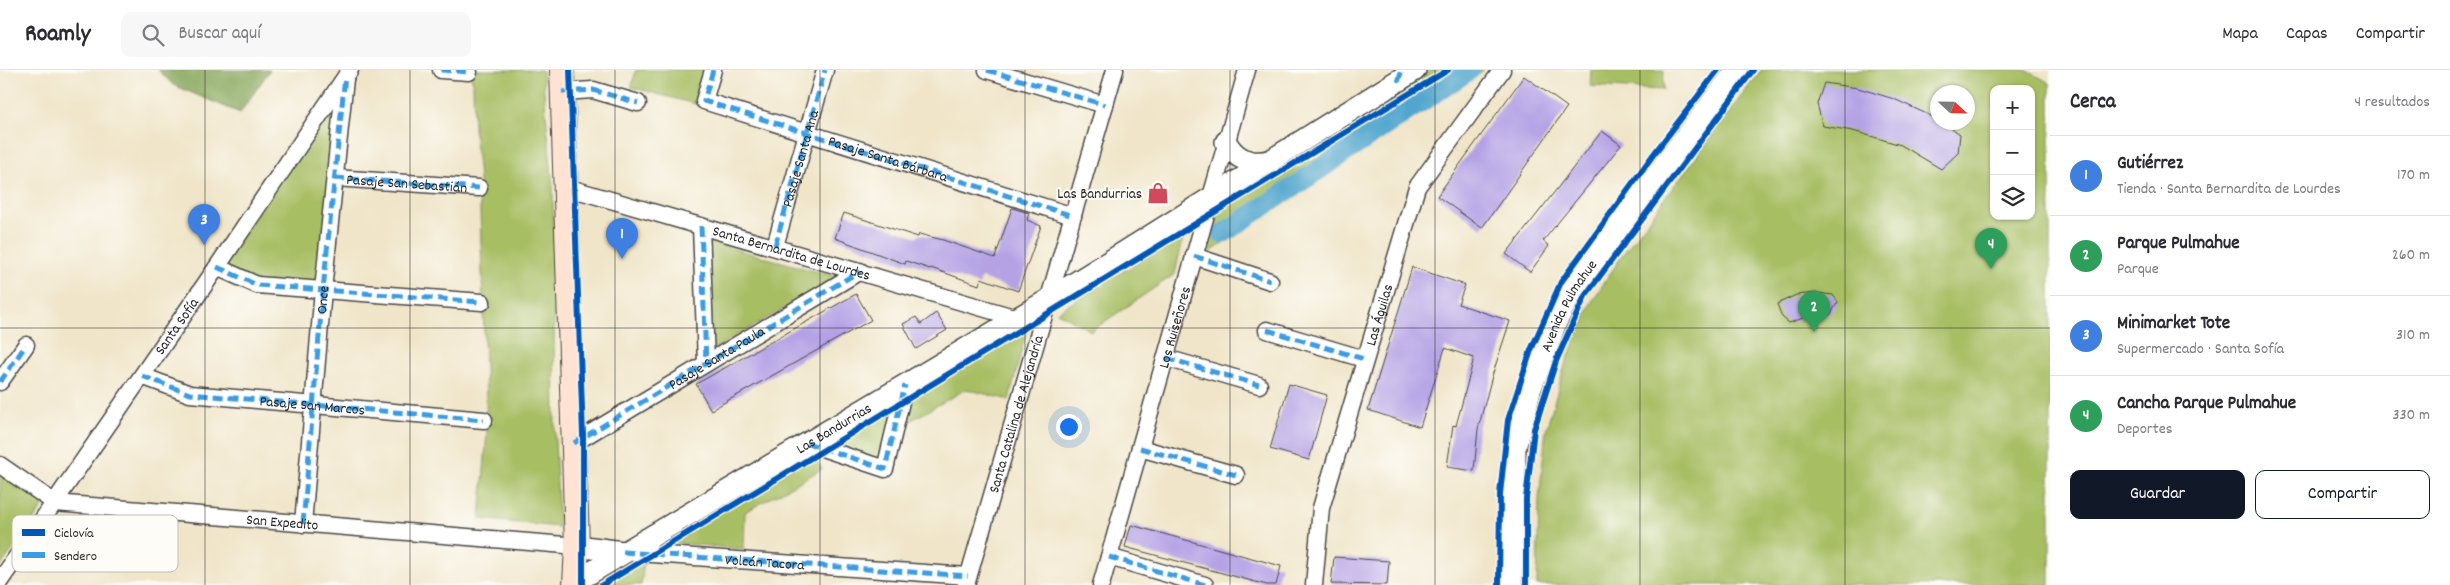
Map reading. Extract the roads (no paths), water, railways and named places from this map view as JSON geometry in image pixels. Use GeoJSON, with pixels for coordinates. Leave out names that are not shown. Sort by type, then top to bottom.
{"type":"FeatureCollection","features":[{"type":"Feature","properties":{"kind":"main road"},"geometry":{"type":"LineString","coordinates":[[562,81],[577,546],[574,584]]}},
{"type":"Feature","properties":{"kind":"street"},"geometry":{"type":"LineString","coordinates":[[441,70],[469,72]]}},
{"type":"Feature","properties":{"kind":"street","name":"Pasaje Santa Bárbara"},"geometry":{"type":"LineString","coordinates":[[713,70],[704,101],[1073,216]]}},
{"type":"Feature","properties":{"kind":"street","name":"Pasaje Santa Ana"},"geometry":{"type":"LineString","coordinates":[[775,246],[825,70]]}},
{"type":"Feature","properties":{"kind":"street"},"geometry":{"type":"LineString","coordinates":[[986,70],[1105,105]]}},
{"type":"Feature","properties":{"kind":"street","name":"Santa Catalina de Alejandría"},"geometry":{"type":"LineString","coordinates":[[967,580],[1115,70]]}},
{"type":"Feature","properties":{"kind":"street","name":"Los Ruiseñores"},"geometry":{"type":"LineString","coordinates":[[1101,585],[1247,70]]}},
{"type":"Feature","properties":{"kind":"street","name":"Las Águilas"},"geometry":{"type":"LineString","coordinates":[[1314,585],[1321,508],[1417,187],[1502,70]]}},
{"type":"Feature","properties":{"kind":"street","name":"Avenida Pulmahue"},"geometry":{"type":"LineString","coordinates":[[1511,585],[1515,448],[1527,399],[1556,322],[1572,290],[1737,70]]}},
{"type":"Feature","properties":{"kind":"street","name":"Once"},"geometry":{"type":"LineString","coordinates":[[303,524],[323,290],[348,73]]}},
{"type":"Feature","properties":{"kind":"street","name":"Santa Sofía"},"geometry":{"type":"LineString","coordinates":[[47,515],[348,73]]}},
{"type":"Feature","properties":{"kind":"street","name":"Las Bandurrias"},"geometry":{"type":"LineString","coordinates":[[574,584],[623,552],[1048,300],[1273,160],[1405,74]]}},
{"type":"Feature","properties":{"kind":"street"},"geometry":{"type":"LineString","coordinates":[[562,81],[638,103]]}},
{"type":"Feature","properties":{"kind":"street","name":"Las Bandurrias"},"geometry":{"type":"LineString","coordinates":[[1226,142],[1234,154],[1248,161],[1264,162],[1273,160]]}},
{"type":"Feature","properties":{"kind":"street","name":"Pasaje San Sebastián"},"geometry":{"type":"LineString","coordinates":[[335,178],[479,188]]}},
{"type":"Feature","properties":{"kind":"street","name":"Santa Bernardita de Lourdes"},"geometry":{"type":"LineString","coordinates":[[566,187],[775,246],[1017,318]]}},
{"type":"Feature","properties":{"kind":"street"},"geometry":{"type":"LineString","coordinates":[[700,226],[706,363]]}},
{"type":"Feature","properties":{"kind":"street"},"geometry":{"type":"LineString","coordinates":[[1194,256],[1270,280]]}},
{"type":"Feature","properties":{"kind":"street"},"geometry":{"type":"LineString","coordinates":[[217,267],[257,284],[482,302]]}},
{"type":"Feature","properties":{"kind":"street","name":"Pasaje Santa Paula"},"geometry":{"type":"LineString","coordinates":[[574,443],[860,271]]}},
{"type":"Feature","properties":{"kind":"street"},"geometry":{"type":"LineString","coordinates":[[1267,330],[1364,359]]}},
{"type":"Feature","properties":{"kind":"street"},"geometry":{"type":"LineString","coordinates":[[0,382],[26,345]]}},
{"type":"Feature","properties":{"kind":"street"},"geometry":{"type":"LineString","coordinates":[[1166,358],[1259,385]]}},
{"type":"Feature","properties":{"kind":"street","name":"Pasaje San Marcos"},"geometry":{"type":"LineString","coordinates":[[142,376],[190,394],[484,420]]}},
{"type":"Feature","properties":{"kind":"street"},"geometry":{"type":"LineString","coordinates":[[807,443],[885,469],[905,385]]}},
{"type":"Feature","properties":{"kind":"street"},"geometry":{"type":"LineString","coordinates":[[1140,448],[1236,475]]}},
{"type":"Feature","properties":{"kind":"street","name":"San Expedito"},"geometry":{"type":"LineString","coordinates":[[0,465],[55,503],[577,546]]}},
{"type":"Feature","properties":{"kind":"street"},"geometry":{"type":"LineString","coordinates":[[577,546],[623,552]]}},
{"type":"Feature","properties":{"kind":"street","name":"Volcán Tacora"},"geometry":{"type":"LineString","coordinates":[[623,552],[967,580]]}},
{"type":"Feature","properties":{"kind":"street"},"geometry":{"type":"LineString","coordinates":[[1109,557],[1205,585]]}},
{"type":"Feature","properties":{"kind":"street","name":"Santa Sofía"},"geometry":{"type":"LineString","coordinates":[[0,581],[12,564]]}},
{"type":"Feature","properties":{"kind":"waterway"},"geometry":{"type":"LineString","coordinates":[[1222,234],[1470,70]]}},
{"type":"Feature","properties":{"kind":"place","name":"Las Bandurrias"},"geometry":{"type":"Point","coordinates":[1158,193]}},
{"type":"Feature","properties":{"kind":"place","name":"Minimarket Tote"},"geometry":{"type":"Point","coordinates":[204,245]}},
{"type":"Feature","properties":{"kind":"place","name":"Gutiérrez"},"geometry":{"type":"Point","coordinates":[622,259]}},
{"type":"Feature","properties":{"kind":"place","name":"Cancha Parque Pulmahue"},"geometry":{"type":"Point","coordinates":[1991,269]}},
{"type":"Feature","properties":{"kind":"place","name":"Parque Pulmahue"},"geometry":{"type":"Point","coordinates":[1814,332]}}]}
